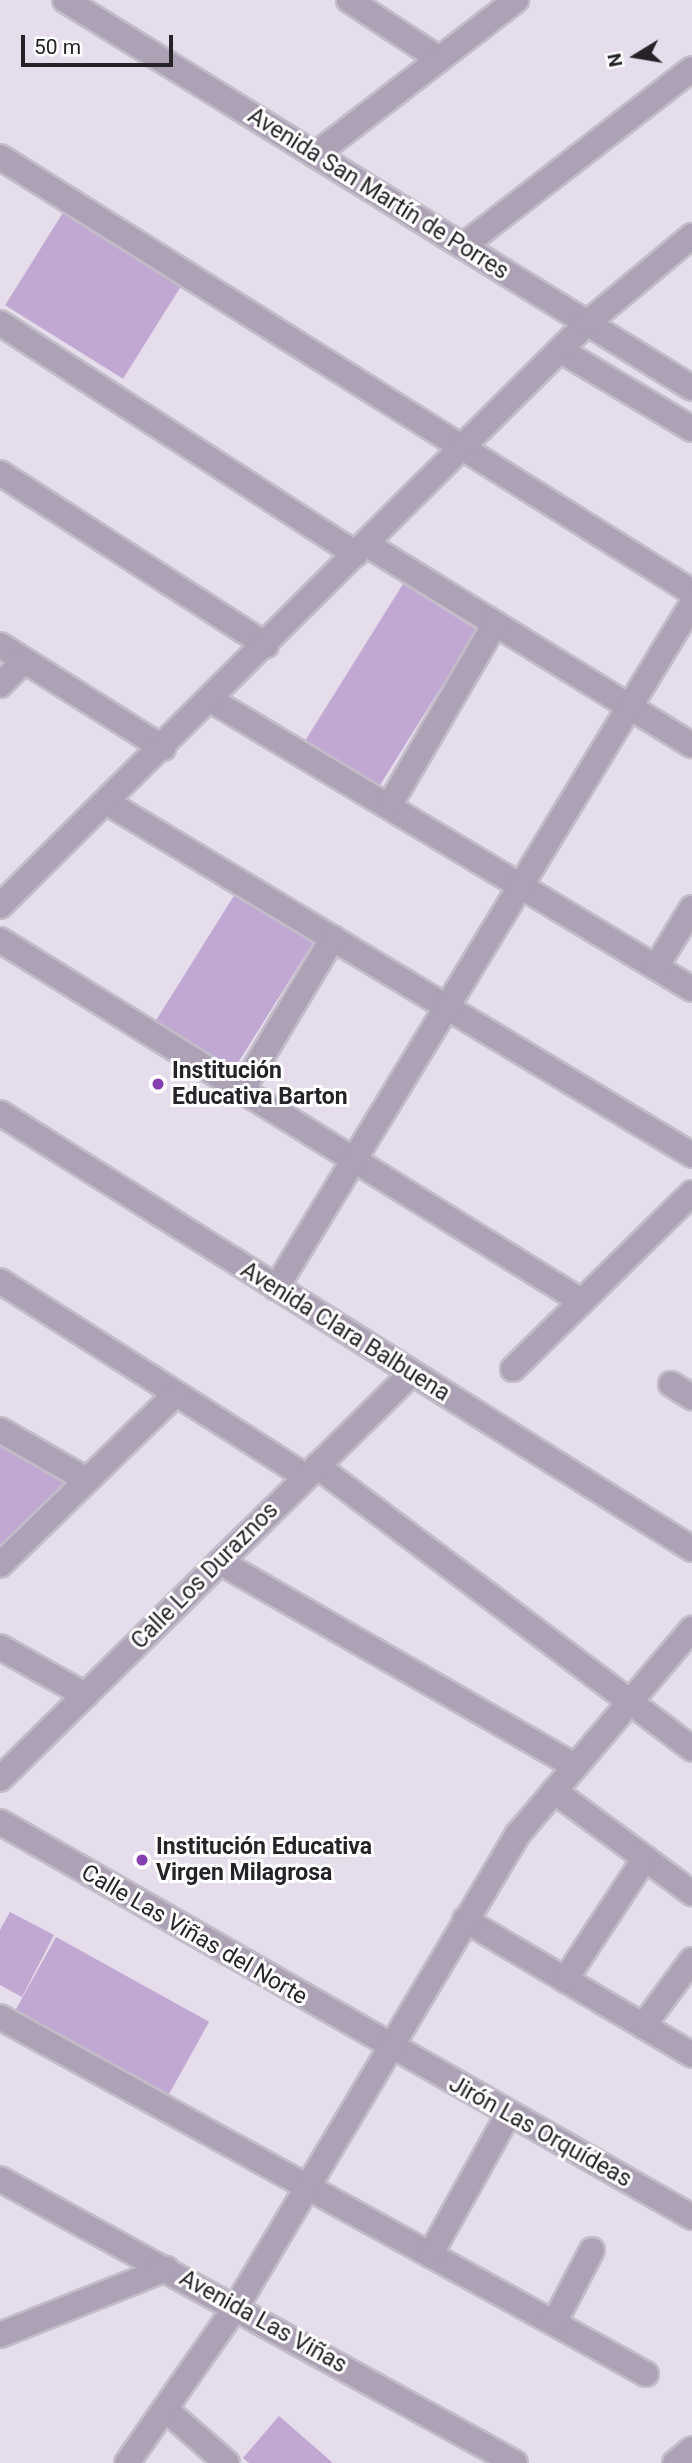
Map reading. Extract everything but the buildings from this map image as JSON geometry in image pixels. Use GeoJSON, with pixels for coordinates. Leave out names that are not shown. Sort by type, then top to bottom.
{"type":"FeatureCollection","features":[{"type":"Feature","properties":{"kind":"street","name":"Avenida San Martín de Porres"},"geometry":{"type":"LineString","coordinates":[[65,0],[692,388]]}},
{"type":"Feature","properties":{"kind":"street"},"geometry":{"type":"LineString","coordinates":[[349,0],[439,59]]}},
{"type":"Feature","properties":{"kind":"street"},"geometry":{"type":"LineString","coordinates":[[315,155],[516,0]]}},
{"type":"Feature","properties":{"kind":"street"},"geometry":{"type":"LineString","coordinates":[[463,246],[692,69]]}},
{"type":"Feature","properties":{"kind":"street"},"geometry":{"type":"LineString","coordinates":[[0,157],[692,592]]}},
{"type":"Feature","properties":{"kind":"street"},"geometry":{"type":"LineString","coordinates":[[0,906],[108,803],[586,324],[692,236]]}},
{"type":"Feature","properties":{"kind":"street"},"geometry":{"type":"LineString","coordinates":[[0,323],[361,549],[495,624],[692,744]]}},
{"type":"Feature","properties":{"kind":"street"},"geometry":{"type":"LineString","coordinates":[[560,350],[692,429]]}},
{"type":"Feature","properties":{"kind":"street"},"geometry":{"type":"LineString","coordinates":[[0,472],[266,645]]}},
{"type":"Feature","properties":{"kind":"street"},"geometry":{"type":"LineString","coordinates":[[276,1289],[692,604]]}},
{"type":"Feature","properties":{"kind":"street"},"geometry":{"type":"LineString","coordinates":[[389,806],[495,624]]}},
{"type":"Feature","properties":{"kind":"street"},"geometry":{"type":"LineString","coordinates":[[0,645],[163,748]]}},
{"type":"Feature","properties":{"kind":"street"},"geometry":{"type":"LineString","coordinates":[[0,685],[24,661]]}},
{"type":"Feature","properties":{"kind":"street"},"geometry":{"type":"LineString","coordinates":[[211,700],[692,989]]}},
{"type":"Feature","properties":{"kind":"street"},"geometry":{"type":"LineString","coordinates":[[108,803],[692,1155]]}},
{"type":"Feature","properties":{"kind":"street"},"geometry":{"type":"LineString","coordinates":[[656,967],[692,908]]}},
{"type":"Feature","properties":{"kind":"street"},"geometry":{"type":"LineString","coordinates":[[242,1090],[333,938]]}},
{"type":"Feature","properties":{"kind":"street"},"geometry":{"type":"LineString","coordinates":[[0,940],[581,1301]]}},
{"type":"Feature","properties":{"kind":"street","name":"Avenida Clara Balbuena"},"geometry":{"type":"LineString","coordinates":[[0,1113],[692,1549]]}},
{"type":"Feature","properties":{"kind":"street"},"geometry":{"type":"LineString","coordinates":[[513,1368],[692,1193]]}},
{"type":"Feature","properties":{"kind":"street"},"geometry":{"type":"LineString","coordinates":[[0,1281],[176,1394],[312,1472],[692,1749]]}},
{"type":"Feature","properties":{"kind":"street","name":"Calle Los Duraznos"},"geometry":{"type":"LineString","coordinates":[[0,1779],[411,1374]]}},
{"type":"Feature","properties":{"kind":"street"},"geometry":{"type":"LineString","coordinates":[[0,1565],[176,1394]]}},
{"type":"Feature","properties":{"kind":"street"},"geometry":{"type":"LineString","coordinates":[[0,1430],[87,1480]]}},
{"type":"Feature","properties":{"kind":"street"},"geometry":{"type":"LineString","coordinates":[[220,1562],[575,1766]]}},
{"type":"Feature","properties":{"kind":"street"},"geometry":{"type":"LineString","coordinates":[[127,2463],[236,2307],[464,1920],[518,1834],[692,1629]]}},
{"type":"Feature","properties":{"kind":"street"},"geometry":{"type":"LineString","coordinates":[[0,1647],[85,1695]]}},
{"type":"Feature","properties":{"kind":"street"},"geometry":{"type":"LineString","coordinates":[[554,1791],[692,1893]]}},
{"type":"Feature","properties":{"kind":"street","name":"Calle Las Viñas del Norte"},"geometry":{"type":"LineString","coordinates":[[0,1822],[388,2048]]}},
{"type":"Feature","properties":{"kind":"street"},"geometry":{"type":"LineString","coordinates":[[565,1980],[645,1858]]}},
{"type":"Feature","properties":{"kind":"street"},"geometry":{"type":"LineString","coordinates":[[464,1920],[692,2055]]}},
{"type":"Feature","properties":{"kind":"street"},"geometry":{"type":"LineString","coordinates":[[643,2026],[692,1960]]}},
{"type":"Feature","properties":{"kind":"street"},"geometry":{"type":"LineString","coordinates":[[0,2017],[646,2374]]}},
{"type":"Feature","properties":{"kind":"street","name":"Jirón Las Orquídeas"},"geometry":{"type":"LineString","coordinates":[[388,2048],[692,2217]]}},
{"type":"Feature","properties":{"kind":"street"},"geometry":{"type":"LineString","coordinates":[[430,2255],[508,2115]]}},
{"type":"Feature","properties":{"kind":"street"},"geometry":{"type":"LineString","coordinates":[[0,2179],[166,2269]]}},
{"type":"Feature","properties":{"kind":"street"},"geometry":{"type":"LineString","coordinates":[[554,2323],[592,2250]]}},
{"type":"Feature","properties":{"kind":"street","name":"Avenida Las Viñas"},"geometry":{"type":"LineString","coordinates":[[0,2335],[166,2269],[515,2463]]}},
{"type":"Feature","properties":{"kind":"street"},"geometry":{"type":"LineString","coordinates":[[165,2409],[227,2463]]}},
{"type":"Feature","properties":{"kind":"street"},"geometry":{"type":"LineString","coordinates":[[675,2463],[692,2449]]}},
{"type":"Feature","properties":{"kind":"shaded area"},"geometry":{"type":"Polygon","coordinates":[[[64,211],[182,285],[123,379],[5,305],[64,211]]]}},
{"type":"Feature","properties":{"kind":"shaded area"},"geometry":{"type":"Polygon","coordinates":[[[403,584],[477,630],[379,787],[305,741],[403,584]]]}},
{"type":"Feature","properties":{"kind":"shaded area"},"geometry":{"type":"Polygon","coordinates":[[[235,894],[313,943],[234,1069],[156,1020],[235,894]]]}},
{"type":"Feature","properties":{"kind":"shaded area"},"geometry":{"type":"Polygon","coordinates":[[[0,1444],[70,1484],[0,1549],[0,1444]]]}},
{"type":"Feature","properties":{"kind":"shaded area"},"geometry":{"type":"Polygon","coordinates":[[[10,1912],[54,1935],[22,1997],[0,1985],[0,1930],[10,1912]]]}},
{"type":"Feature","properties":{"kind":"shaded area"},"geometry":{"type":"Polygon","coordinates":[[[56,1937],[209,2022],[168,2095],[15,2010],[56,1937]]]}},
{"type":"Feature","properties":{"kind":"shaded area"},"geometry":{"type":"Polygon","coordinates":[[[279,2416],[333,2463],[249,2463],[243,2458],[279,2416]]]}},
{"type":"Feature","properties":{"kind":"place","name":"Institución Educativa Barton"},"geometry":{"type":"Point","coordinates":[158,1084]}},
{"type":"Feature","properties":{"kind":"place","name":"Institución Educativa Virgen Milagrosa"},"geometry":{"type":"Point","coordinates":[142,1860]}}]}
